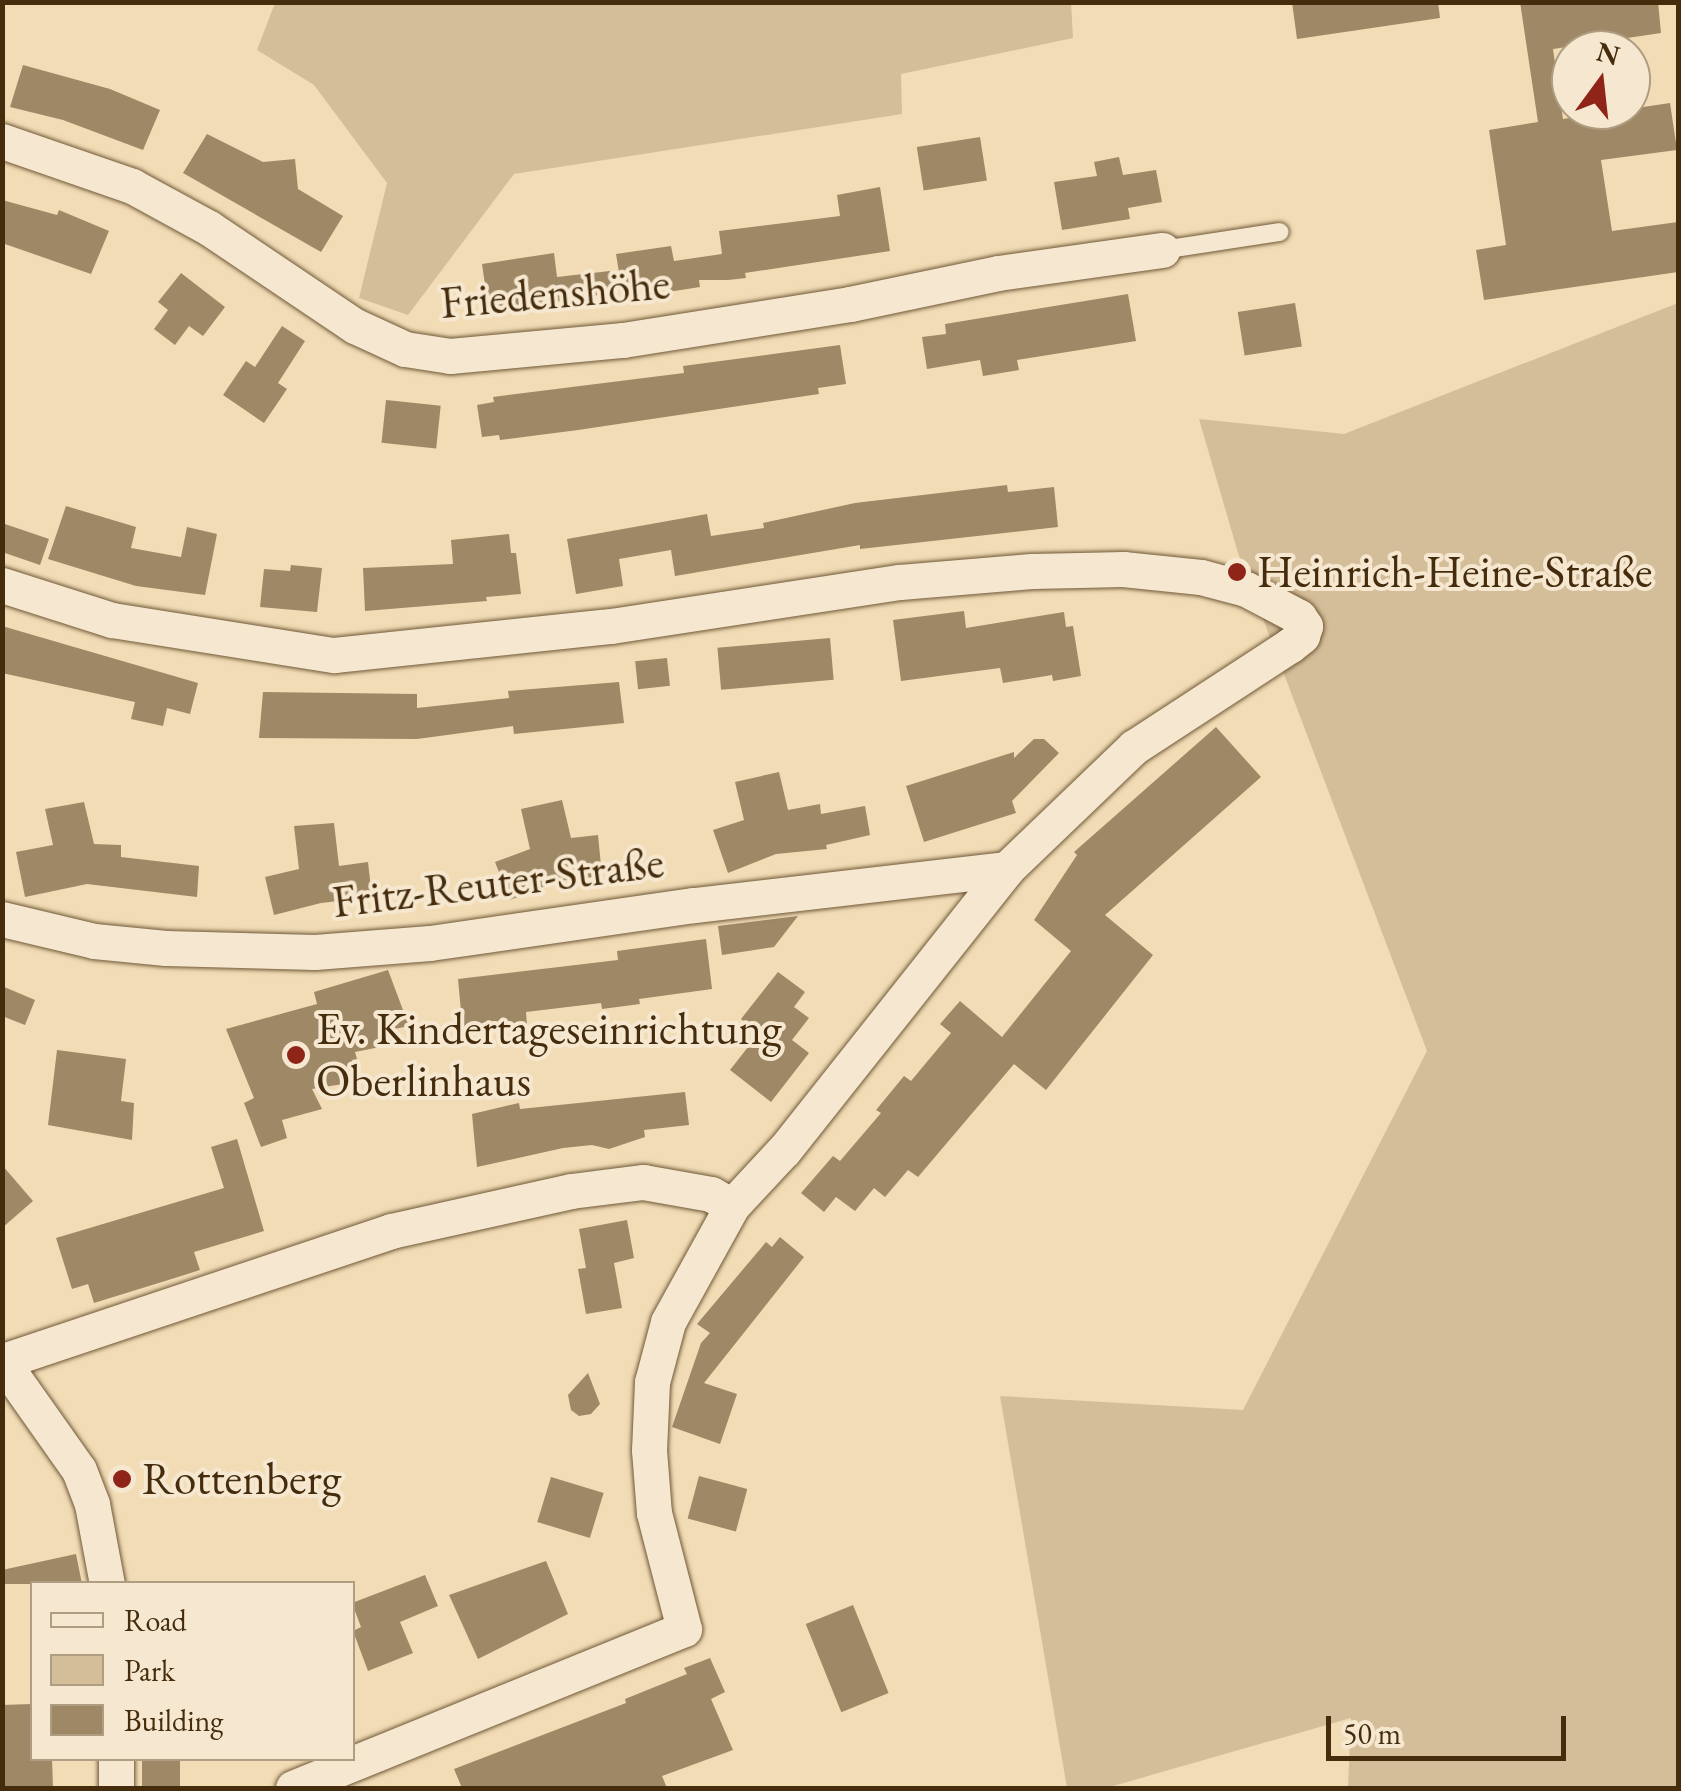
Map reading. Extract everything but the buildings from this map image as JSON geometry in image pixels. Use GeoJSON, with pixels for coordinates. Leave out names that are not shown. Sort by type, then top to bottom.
{"type":"FeatureCollection","features":[{"type":"Feature","properties":{"kind":"street","name":"Friedenshöhe"},"geometry":{"type":"LineString","coordinates":[[2,141],[132,186],[209,228],[355,326],[405,349],[450,356],[623,340],[850,304],[998,273],[1162,250]]}},
{"type":"Feature","properties":{"kind":"street"},"geometry":{"type":"LineString","coordinates":[[2,585],[112,620],[334,655],[611,626],[900,582],[1032,571],[1123,569],[1201,577],[1246,589],[1299,617],[1305,626],[1302,636],[1134,747],[1007,868],[784,1150],[732,1206],[668,1322],[652,1382],[648,1450],[654,1513],[684,1629],[293,1788]]}},
{"type":"Feature","properties":{"kind":"street","name":"Fritz-Reuter-Straße"},"geometry":{"type":"LineString","coordinates":[[2,919],[94,941],[166,948],[315,952],[430,943],[694,905],[1007,868]]}},
{"type":"Feature","properties":{"kind":"street"},"geometry":{"type":"LineString","coordinates":[[106,1581],[92,1504],[79,1470],[3,1361],[392,1232],[571,1191],[657,1184],[711,1194],[732,1206]]}},
{"type":"Feature","properties":{"kind":"street"},"geometry":{"type":"LineString","coordinates":[[116,1761],[116,1788]]}},
{"type":"Feature","properties":{"kind":"lane"},"geometry":{"type":"LineString","coordinates":[[1162,250],[1280,232]]}},
{"type":"Feature","properties":{"kind":"green space"},"geometry":{"type":"Polygon","coordinates":[[[1071,2],[1073,38],[901,74],[902,114],[514,174],[408,315],[359,298],[387,183],[314,85],[257,50],[275,3],[1071,2]]]}},
{"type":"Feature","properties":{"kind":"green space"},"geometry":{"type":"Polygon","coordinates":[[[1678,303],[1678,1788],[1348,1788],[1351,1718],[1106,1788],[1067,1788],[1000,1396],[1243,1410],[1427,1051],[1238,553],[1199,419],[1344,434],[1678,303]]]}},
{"type":"Feature","properties":{"kind":"place","name":"Heinrich-Heine-Straße"},"geometry":{"type":"Point","coordinates":[1237,572]}},
{"type":"Feature","properties":{"kind":"place","name":"Ev. Kindertageseinrichtung Oberlinhaus"},"geometry":{"type":"Point","coordinates":[296,1055]}},
{"type":"Feature","properties":{"kind":"place","name":"Rottenberg"},"geometry":{"type":"Point","coordinates":[122,1479]}}]}
